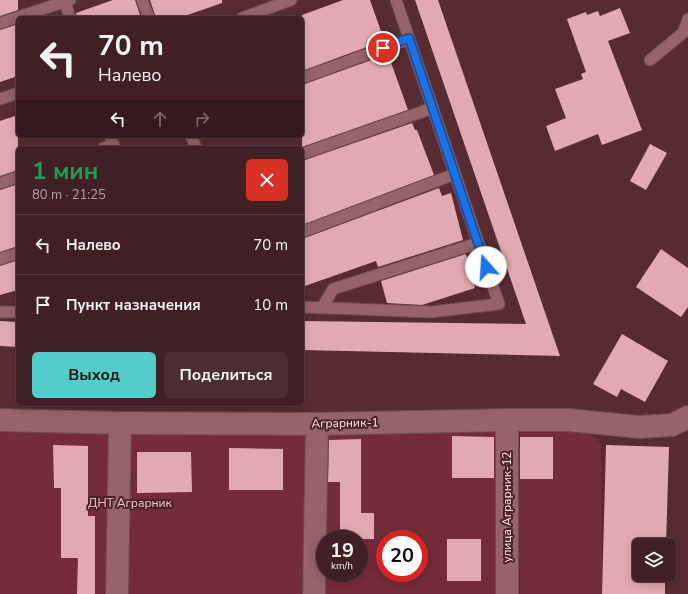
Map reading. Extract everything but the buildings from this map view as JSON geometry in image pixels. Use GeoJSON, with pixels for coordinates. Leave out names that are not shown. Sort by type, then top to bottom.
{"type":"FeatureCollection","features":[{"type":"Feature","properties":{"kind":"street","name":"Аграрник-1"},"geometry":{"type":"LineString","coordinates":[[0,420],[120,423],[317,424],[569,420],[639,427],[672,425],[688,417]]}},
{"type":"Feature","properties":{"kind":"street","name":"улица Аграрник-12"},"geometry":{"type":"LineString","coordinates":[[507,420],[507,594]]}},
{"type":"Feature","properties":{"kind":"street"},"geometry":{"type":"LineString","coordinates":[[117,594],[120,423]]}},
{"type":"Feature","properties":{"kind":"street"},"geometry":{"type":"LineString","coordinates":[[314,594],[317,424]]}},
{"type":"Feature","properties":{"kind":"lane"},"geometry":{"type":"LineString","coordinates":[[142,0],[148,16]]}},
{"type":"Feature","properties":{"kind":"lane"},"geometry":{"type":"LineString","coordinates":[[247,16],[291,0]]}},
{"type":"Feature","properties":{"kind":"lane"},"geometry":{"type":"LineString","coordinates":[[304,307],[431,312],[499,304],[396,0]]}},
{"type":"Feature","properties":{"kind":"lane"},"geometry":{"type":"LineString","coordinates":[[21,16],[67,1],[70,16]]}},
{"type":"Feature","properties":{"kind":"lane"},"geometry":{"type":"LineString","coordinates":[[0,23],[16,18]]}},
{"type":"Feature","properties":{"kind":"lane"},"geometry":{"type":"LineString","coordinates":[[650,60],[683,33],[688,19]]}},
{"type":"Feature","properties":{"kind":"lane"},"geometry":{"type":"LineString","coordinates":[[304,77],[409,38]]}},
{"type":"Feature","properties":{"kind":"lane"},"geometry":{"type":"LineString","coordinates":[[0,99],[16,94]]}},
{"type":"Feature","properties":{"kind":"lane"},"geometry":{"type":"LineString","coordinates":[[304,153],[433,108]]}},
{"type":"Feature","properties":{"kind":"lane"},"geometry":{"type":"LineString","coordinates":[[304,231],[455,174]]}},
{"type":"Feature","properties":{"kind":"lane"},"geometry":{"type":"LineString","coordinates":[[0,183],[16,178]]}},
{"type":"Feature","properties":{"kind":"lane"},"geometry":{"type":"LineString","coordinates":[[322,308],[333,289],[478,243]]}},
{"type":"Feature","properties":{"kind":"lane"},"geometry":{"type":"LineString","coordinates":[[0,259],[16,254]]}},
{"type":"Feature","properties":{"kind":"lane"},"geometry":{"type":"LineString","coordinates":[[0,312],[16,312]]}},
{"type":"Feature","properties":{"kind":"green space","name":"ДНТ Аграрник"},"geometry":{"type":"Polygon","coordinates":[[[0,410],[569,414],[601,444],[602,594],[0,594],[0,410]]]}},
{"type":"Feature","properties":{"kind":"route"},"geometry":{"type":"LineString","coordinates":[[383,48],[409,38],[486,267]]}}]}
